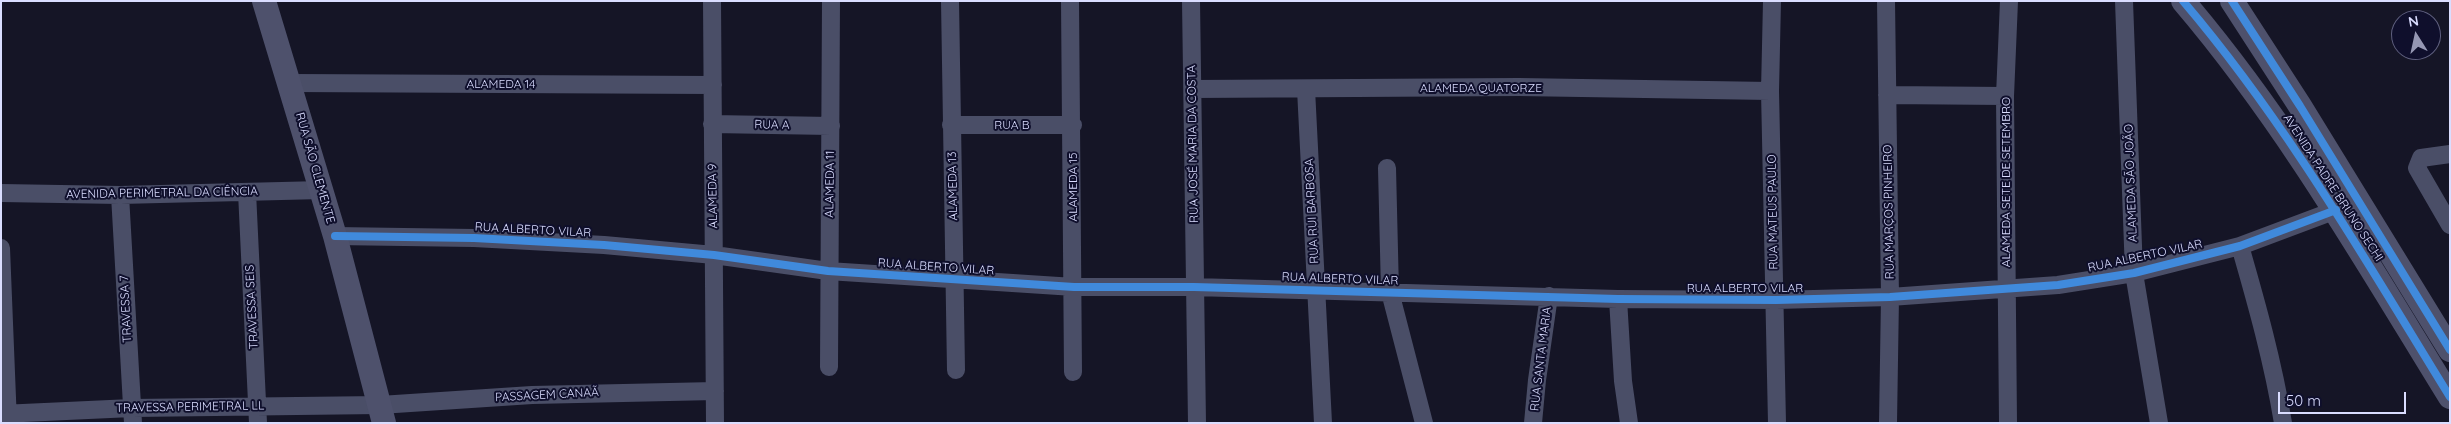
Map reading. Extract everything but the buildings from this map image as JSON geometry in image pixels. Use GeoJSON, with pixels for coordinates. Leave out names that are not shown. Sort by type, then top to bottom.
{"type":"FeatureCollection","features":[{"type":"Feature","properties":{"kind":"main road","name":"RUA SÃO CLEMENTE"},"geometry":{"type":"LineString","coordinates":[[264,1],[322,190],[382,414]]}},
{"type":"Feature","properties":{"kind":"main road","name":"AVENIDA PADRE BRUNO SECHI"},"geometry":{"type":"LineString","coordinates":[[2183,1],[2263,101],[2336,210],[2450,397]]}},
{"type":"Feature","properties":{"kind":"main road","name":"AVENIDA PADRE BRUNO SECHI"},"geometry":{"type":"LineString","coordinates":[[2232,1],[2300,106],[2450,350]]}},
{"type":"Feature","properties":{"kind":"street","name":"ALAMEDA 9"},"geometry":{"type":"LineString","coordinates":[[712,1],[715,423]]}},
{"type":"Feature","properties":{"kind":"street","name":"ALAMEDA 11"},"geometry":{"type":"LineString","coordinates":[[829,367],[828,271],[831,1]]}},
{"type":"Feature","properties":{"kind":"street","name":"ALAMEDA 13"},"geometry":{"type":"LineString","coordinates":[[950,1],[956,370]]}},
{"type":"Feature","properties":{"kind":"street","name":"ALAMEDA 15"},"geometry":{"type":"LineString","coordinates":[[1070,1],[1074,286],[1073,372]]}},
{"type":"Feature","properties":{"kind":"street","name":"RUA JOSÉ MARIA DA COSTA"},"geometry":{"type":"LineString","coordinates":[[1191,1],[1197,423]]}},
{"type":"Feature","properties":{"kind":"street","name":"RUA MATEUS PAULO"},"geometry":{"type":"LineString","coordinates":[[1772,1],[1770,91],[1776,300],[1777,423]]}},
{"type":"Feature","properties":{"kind":"street","name":"RUA MARÇOS PINHEIRO"},"geometry":{"type":"LineString","coordinates":[[1886,1],[1890,297],[1888,423]]}},
{"type":"Feature","properties":{"kind":"street","name":"ALAMEDA SETE DE SETEMBRO"},"geometry":{"type":"LineString","coordinates":[[2008,1],[2005,96],[2008,423]]}},
{"type":"Feature","properties":{"kind":"street","name":"ALAMEDA SÃO JOÃO"},"geometry":{"type":"LineString","coordinates":[[2124,1],[2134,273],[2159,423]]}},
{"type":"Feature","properties":{"kind":"street","name":"ALAMEDA 14"},"geometry":{"type":"LineString","coordinates":[[290,83],[713,85]]}},
{"type":"Feature","properties":{"kind":"street","name":"ALAMEDA QUATORZE"},"geometry":{"type":"LineString","coordinates":[[1193,89],[1519,87],[1770,91]]}},
{"type":"Feature","properties":{"kind":"street","name":"RUA RUI BARBOSA"},"geometry":{"type":"LineString","coordinates":[[1306,89],[1322,423]]}},
{"type":"Feature","properties":{"kind":"street"},"geometry":{"type":"LineString","coordinates":[[1888,95],[2005,96]]}},
{"type":"Feature","properties":{"kind":"street","name":"RUA A"},"geometry":{"type":"LineString","coordinates":[[712,124],[831,126]]}},
{"type":"Feature","properties":{"kind":"street","name":"RUA B"},"geometry":{"type":"LineString","coordinates":[[951,125],[1072,126]]}},
{"type":"Feature","properties":{"kind":"street"},"geometry":{"type":"LineString","coordinates":[[2447,212],[2417,168],[2417,164],[2421,158],[2450,154]]}},
{"type":"Feature","properties":{"kind":"street"},"geometry":{"type":"LineString","coordinates":[[1387,168],[1390,292],[1424,423]]}},
{"type":"Feature","properties":{"kind":"street","name":"AVENIDA PERIMETRAL DA CIÊNCIA"},"geometry":{"type":"LineString","coordinates":[[1,193],[120,195],[322,190]]}},
{"type":"Feature","properties":{"kind":"street","name":"TRAVESSA SEIS"},"geometry":{"type":"LineString","coordinates":[[247,192],[257,414]]}},
{"type":"Feature","properties":{"kind":"street","name":"TRAVESSA 7"},"geometry":{"type":"LineString","coordinates":[[120,195],[132,415]]}},
{"type":"Feature","properties":{"kind":"street","name":"RUA ALBERTO VILAR"},"geometry":{"type":"LineString","coordinates":[[335,236],[474,238],[604,245],[714,255],[828,271],[1074,286],[1315,289],[1618,299],[1776,300],[1890,297],[2007,289],[2058,285],[2134,273],[2240,246],[2336,210]]}},
{"type":"Feature","properties":{"kind":"street"},"geometry":{"type":"LineString","coordinates":[[2240,246],[2263,326],[2283,423]]}},
{"type":"Feature","properties":{"kind":"street"},"geometry":{"type":"LineString","coordinates":[[1,248],[5,417]]}},
{"type":"Feature","properties":{"kind":"street","name":"RUA SANTA MARIA"},"geometry":{"type":"LineString","coordinates":[[1533,423],[1549,296]]}},
{"type":"Feature","properties":{"kind":"street"},"geometry":{"type":"LineString","coordinates":[[1618,299],[1623,381],[1629,423]]}},
{"type":"Feature","properties":{"kind":"street","name":"PASSAGEM CANAÃ"},"geometry":{"type":"LineString","coordinates":[[382,414],[532,395],[715,391]]}},
{"type":"Feature","properties":{"kind":"street","name":"TRAVESSA PERIMETRAL LL"},"geometry":{"type":"LineString","coordinates":[[5,417],[382,414]]}},
{"type":"Feature","properties":{"kind":"cycle path"},"geometry":{"type":"LineString","coordinates":[[2183,1],[2221,47],[2291,144],[2356,244],[2450,397]]}},
{"type":"Feature","properties":{"kind":"cycle path"},"geometry":{"type":"LineString","coordinates":[[2232,1],[2300,106],[2450,350]]}},
{"type":"Feature","properties":{"kind":"cycle path"},"geometry":{"type":"LineString","coordinates":[[335,236],[474,238],[604,245],[714,255],[828,271],[1074,287],[1194,287],[1618,299],[1776,300],[1890,297],[2058,285],[2134,273],[2240,246],[2336,210]]}}]}
